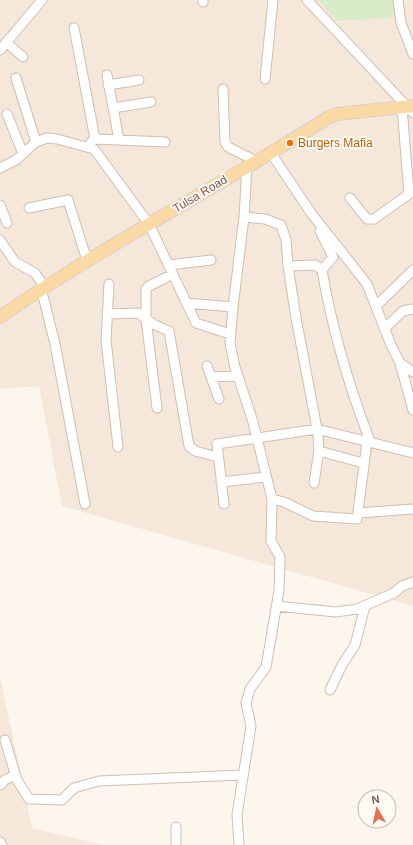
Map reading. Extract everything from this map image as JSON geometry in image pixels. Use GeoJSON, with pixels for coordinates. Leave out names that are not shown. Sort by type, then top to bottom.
{"type":"FeatureCollection","features":[{"type":"Feature","properties":{"kind":"main road","name":"Tulsa Road"},"geometry":{"type":"LineString","coordinates":[[0,316],[87,260],[251,163],[271,153],[329,117],[338,114],[408,108]]}},
{"type":"Feature","properties":{"kind":"street"},"geometry":{"type":"LineString","coordinates":[[24,57],[3,46],[42,0]]}},
{"type":"Feature","properties":{"kind":"street"},"geometry":{"type":"LineString","coordinates":[[265,79],[274,0]]}},
{"type":"Feature","properties":{"kind":"street"},"geometry":{"type":"LineString","coordinates":[[307,0],[408,108],[409,194],[374,219],[370,220],[367,219],[350,198]]}},
{"type":"Feature","properties":{"kind":"street"},"geometry":{"type":"LineString","coordinates":[[398,0],[401,23],[413,54]]}},
{"type":"Feature","properties":{"kind":"street"},"geometry":{"type":"LineString","coordinates":[[74,28],[95,139]]}},
{"type":"Feature","properties":{"kind":"street"},"geometry":{"type":"LineString","coordinates":[[106,75],[119,140]]}},
{"type":"Feature","properties":{"kind":"street"},"geometry":{"type":"LineString","coordinates":[[16,78],[36,142]]}},
{"type":"Feature","properties":{"kind":"street"},"geometry":{"type":"LineString","coordinates":[[108,85],[139,80]]}},
{"type":"Feature","properties":{"kind":"street"},"geometry":{"type":"LineString","coordinates":[[223,89],[225,142],[228,147],[251,163],[230,334],[232,354],[257,438],[272,499],[271,541],[280,557],[279,591],[266,667],[250,689],[246,703],[252,726],[236,815],[239,845]]}},
{"type":"Feature","properties":{"kind":"street"},"geometry":{"type":"LineString","coordinates":[[113,108],[151,102]]}},
{"type":"Feature","properties":{"kind":"street"},"geometry":{"type":"LineString","coordinates":[[7,114],[23,154]]}},
{"type":"Feature","properties":{"kind":"street"},"geometry":{"type":"LineString","coordinates":[[0,168],[16,160],[36,142],[47,138],[84,145],[94,149],[149,224],[196,323],[230,334]]}},
{"type":"Feature","properties":{"kind":"street"},"geometry":{"type":"LineString","coordinates":[[84,145],[95,139],[164,142]]}},
{"type":"Feature","properties":{"kind":"street"},"geometry":{"type":"LineString","coordinates":[[271,153],[311,213],[367,284],[384,329],[400,363],[413,410]]}},
{"type":"Feature","properties":{"kind":"street"},"geometry":{"type":"LineString","coordinates":[[29,208],[68,200],[87,260]]}},
{"type":"Feature","properties":{"kind":"street"},"geometry":{"type":"LineString","coordinates":[[0,205],[7,223]]}},
{"type":"Feature","properties":{"kind":"street"},"geometry":{"type":"LineString","coordinates":[[311,213],[333,257],[322,270]]}},
{"type":"Feature","properties":{"kind":"street"},"geometry":{"type":"LineString","coordinates":[[244,217],[265,219],[281,225],[286,240],[288,266],[318,429],[319,451],[314,483]]}},
{"type":"Feature","properties":{"kind":"street"},"geometry":{"type":"LineString","coordinates":[[0,240],[15,262],[35,273],[43,287],[85,504]]}},
{"type":"Feature","properties":{"kind":"street"},"geometry":{"type":"LineString","coordinates":[[169,265],[211,260]]}},
{"type":"Feature","properties":{"kind":"street"},"geometry":{"type":"LineString","coordinates":[[272,499],[284,502],[313,516],[357,519],[363,463],[368,442],[350,390],[327,299],[322,270],[315,265],[288,266]]}},
{"type":"Feature","properties":{"kind":"street"},"geometry":{"type":"LineString","coordinates":[[376,306],[412,270]]}},
{"type":"Feature","properties":{"kind":"street"},"geometry":{"type":"LineString","coordinates":[[157,408],[146,319],[146,290],[149,286],[173,274]]}},
{"type":"Feature","properties":{"kind":"street"},"geometry":{"type":"LineString","coordinates":[[109,284],[106,340],[118,447]]}},
{"type":"Feature","properties":{"kind":"street"},"geometry":{"type":"LineString","coordinates":[[186,303],[233,307]]}},
{"type":"Feature","properties":{"kind":"street"},"geometry":{"type":"LineString","coordinates":[[384,329],[403,311],[413,309]]}},
{"type":"Feature","properties":{"kind":"street"},"geometry":{"type":"LineString","coordinates":[[108,314],[138,313],[153,324],[166,329],[170,334],[183,416],[190,446],[195,451],[218,457]]}},
{"type":"Feature","properties":{"kind":"street"},"geometry":{"type":"LineString","coordinates":[[400,363],[413,372]]}},
{"type":"Feature","properties":{"kind":"street"},"geometry":{"type":"LineString","coordinates":[[207,366],[219,399]]}},
{"type":"Feature","properties":{"kind":"street"},"geometry":{"type":"LineString","coordinates":[[211,376],[238,376]]}},
{"type":"Feature","properties":{"kind":"street"},"geometry":{"type":"LineString","coordinates":[[224,504],[217,444],[318,429],[413,453]]}},
{"type":"Feature","properties":{"kind":"street"},"geometry":{"type":"LineString","coordinates":[[319,451],[363,463]]}},
{"type":"Feature","properties":{"kind":"street"},"geometry":{"type":"LineString","coordinates":[[221,482],[266,477]]}},
{"type":"Feature","properties":{"kind":"street"},"geometry":{"type":"LineString","coordinates":[[358,513],[413,509]]}},
{"type":"Feature","properties":{"kind":"street"},"geometry":{"type":"LineString","coordinates":[[276,606],[336,612],[365,606],[394,593],[402,586],[413,582]]}},
{"type":"Feature","properties":{"kind":"street"},"geometry":{"type":"LineString","coordinates":[[330,690],[342,665],[348,659],[355,645],[365,606]]}},
{"type":"Feature","properties":{"kind":"street"},"geometry":{"type":"LineString","coordinates":[[5,740],[15,775],[20,787],[29,799],[62,800],[74,788],[99,781],[243,775]]}},
{"type":"Feature","properties":{"kind":"street"},"geometry":{"type":"LineString","coordinates":[[0,785],[5,780],[15,775]]}},
{"type":"Feature","properties":{"kind":"street"},"geometry":{"type":"LineString","coordinates":[[176,827],[176,845]]}},
{"type":"Feature","properties":{"kind":"shaded area"},"geometry":{"type":"Polygon","coordinates":[[[0,0],[413,0],[413,606],[62,506],[39,386],[0,389],[0,0]]]}},
{"type":"Feature","properties":{"kind":"shaded area"},"geometry":{"type":"Polygon","coordinates":[[[0,676],[32,828],[103,845],[0,845],[0,676]]]}},
{"type":"Feature","properties":{"kind":"green space"},"geometry":{"type":"Polygon","coordinates":[[[318,0],[398,0],[399,5],[390,18],[337,21],[318,0]]]}},
{"type":"Feature","properties":{"kind":"place","name":"Burgers Mafia"},"geometry":{"type":"Point","coordinates":[290,143]}}]}
